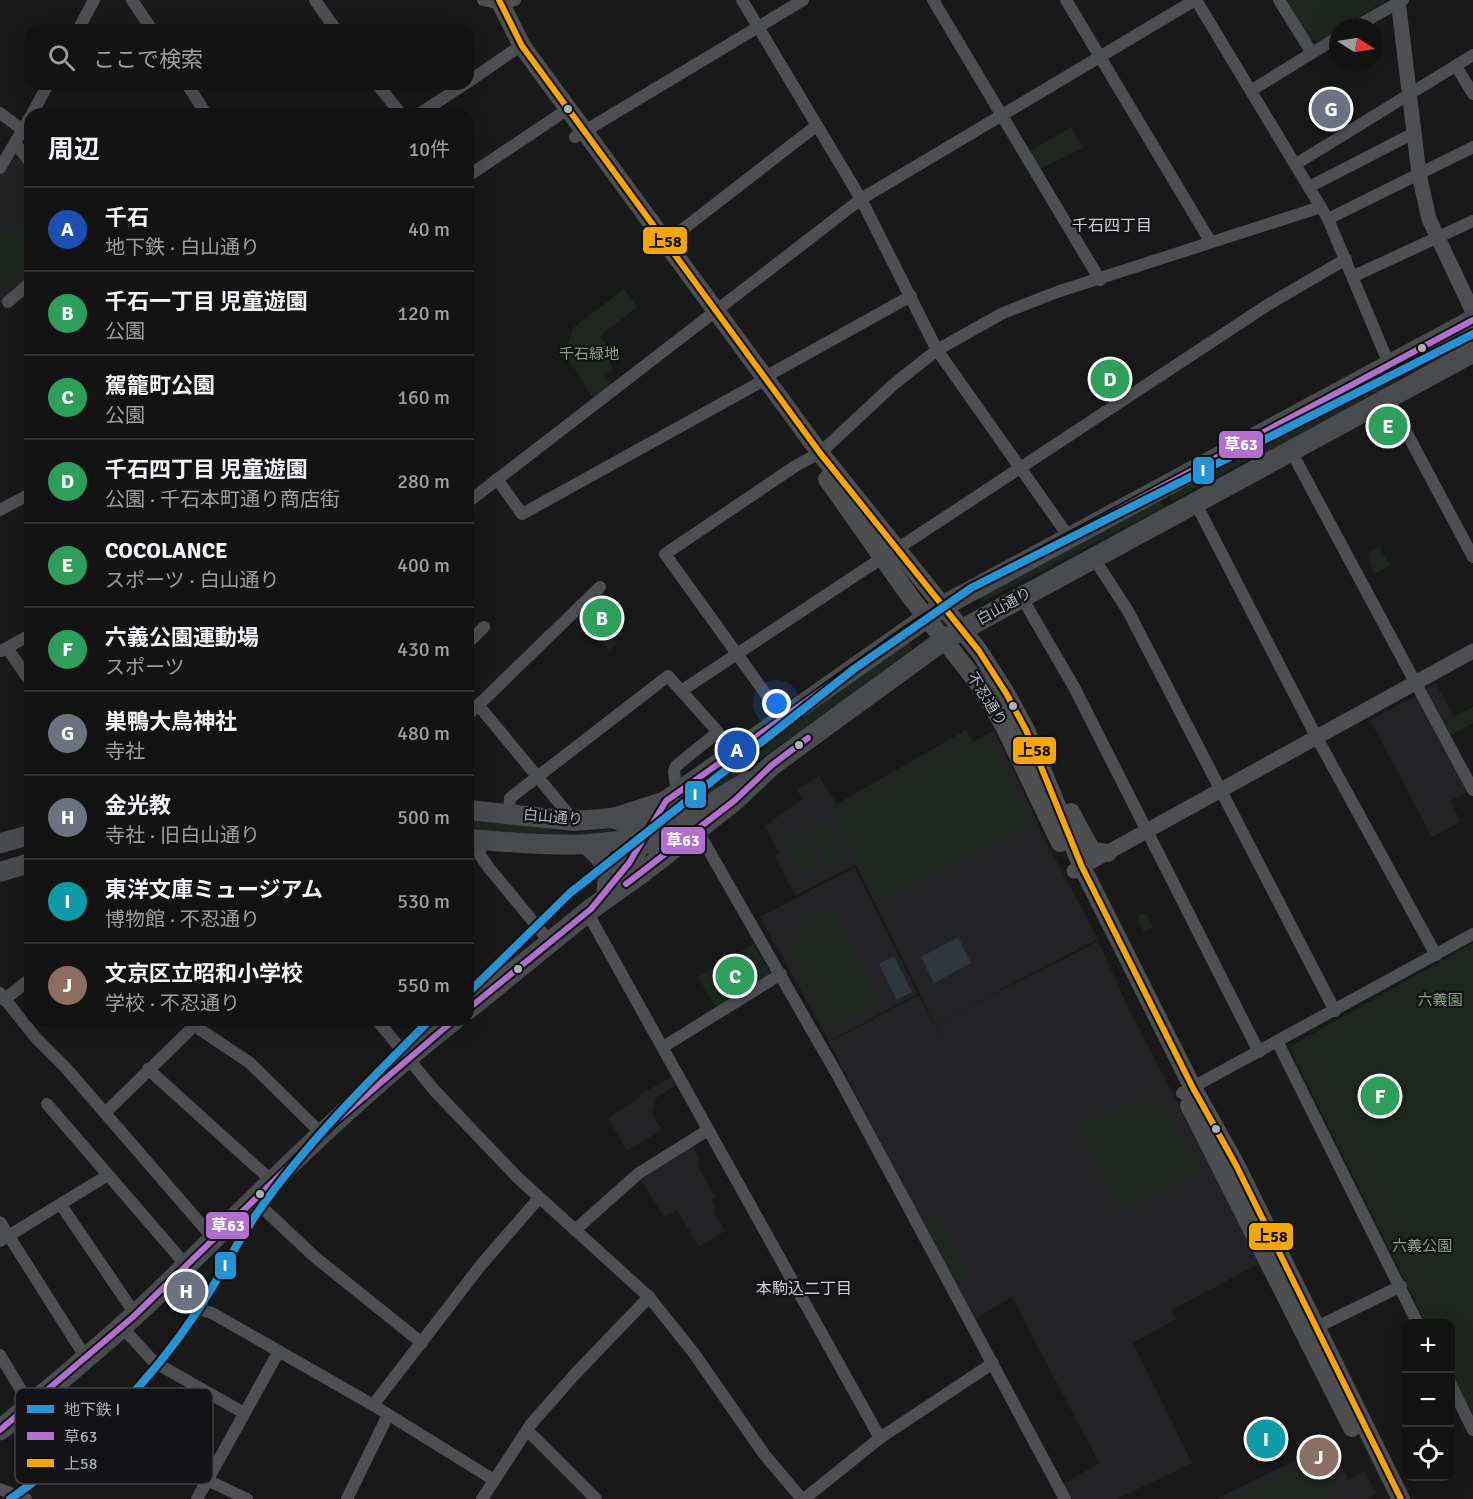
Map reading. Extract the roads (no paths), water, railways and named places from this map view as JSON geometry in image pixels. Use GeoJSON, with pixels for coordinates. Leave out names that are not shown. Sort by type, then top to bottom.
{"type":"FeatureCollection","features":[{"type":"Feature","properties":{"kind":"highway","name":"白山通り"},"geometry":{"type":"LineString","coordinates":[[671,797],[934,611],[1473,320]]}},
{"type":"Feature","properties":{"kind":"highway","name":"白山通り"},"geometry":{"type":"LineString","coordinates":[[772,765],[953,634],[1473,352]]}},
{"type":"Feature","properties":{"kind":"highway"},"geometry":{"type":"LineString","coordinates":[[474,1004],[589,910],[648,868],[734,801],[772,765]]}},
{"type":"Feature","properties":{"kind":"highway"},"geometry":{"type":"LineString","coordinates":[[589,910],[629,863],[671,797]]}},
{"type":"Feature","properties":{"kind":"highway"},"geometry":{"type":"LineString","coordinates":[[613,818],[636,826],[647,834],[653,856],[648,868]]}},
{"type":"Feature","properties":{"kind":"highway"},"geometry":{"type":"LineString","coordinates":[[589,846],[602,857],[610,871],[607,889]]}},
{"type":"Feature","properties":{"kind":"highway"},"geometry":{"type":"LineString","coordinates":[[53,1388],[166,1284],[321,1133],[406,1058],[446,1026]]}},
{"type":"Feature","properties":{"kind":"highway"},"geometry":{"type":"LineString","coordinates":[[0,1431],[15,1418]]}},
{"type":"Feature","properties":{"kind":"main road","name":"不忍通り"},"geometry":{"type":"LineString","coordinates":[[497,1],[513,51],[559,116],[580,134],[664,243],[711,314]]}},
{"type":"Feature","properties":{"kind":"main road","name":"不忍通り"},"geometry":{"type":"LineString","coordinates":[[497,1],[522,46],[580,134],[711,314],[934,611],[953,634],[996,676],[1026,730],[1078,869]]}},
{"type":"Feature","properties":{"kind":"main road","name":"不忍通り"},"geometry":{"type":"LineString","coordinates":[[953,634],[976,680],[1004,726],[1078,869],[1188,1091],[1236,1165],[1388,1499]]}},
{"type":"Feature","properties":{"kind":"main road"},"geometry":{"type":"LineString","coordinates":[[1026,730],[1042,753],[1089,847],[1092,851],[1108,854]]}},
{"type":"Feature","properties":{"kind":"main road","name":"白山通り"},"geometry":{"type":"LineString","coordinates":[[475,840],[589,846],[647,834],[698,812],[772,765]]}},
{"type":"Feature","properties":{"kind":"main road","name":"白山通り"},"geometry":{"type":"LineString","coordinates":[[474,810],[574,821],[613,818],[671,797]]}},
{"type":"Feature","properties":{"kind":"main road"},"geometry":{"type":"LineString","coordinates":[[0,843],[24,837]]}},
{"type":"Feature","properties":{"kind":"main road"},"geometry":{"type":"LineString","coordinates":[[0,854],[24,848]]}},
{"type":"Feature","properties":{"kind":"main road"},"geometry":{"type":"LineString","coordinates":[[0,872],[24,865]]}},
{"type":"Feature","properties":{"kind":"main road","name":"不忍通り"},"geometry":{"type":"LineString","coordinates":[[1311,1330],[1401,1499]]}},
{"type":"Feature","properties":{"kind":"street"},"geometry":{"type":"LineString","coordinates":[[81,24],[94,0]]}},
{"type":"Feature","properties":{"kind":"street"},"geometry":{"type":"LineString","coordinates":[[315,0],[332,24]]}},
{"type":"Feature","properties":{"kind":"street"},"geometry":{"type":"LineString","coordinates":[[742,0],[861,199],[937,350],[1069,537]]}},
{"type":"Feature","properties":{"kind":"street"},"geometry":{"type":"LineString","coordinates":[[580,134],[803,0]]}},
{"type":"Feature","properties":{"kind":"street"},"geometry":{"type":"LineString","coordinates":[[933,0],[1100,280]]}},
{"type":"Feature","properties":{"kind":"street"},"geometry":{"type":"LineString","coordinates":[[1066,0],[1210,241]]}},
{"type":"Feature","properties":{"kind":"street"},"geometry":{"type":"LineString","coordinates":[[474,497],[861,199],[1099,55],[1196,0],[1328,219],[1354,276],[1389,364]]}},
{"type":"Feature","properties":{"kind":"street"},"geometry":{"type":"LineString","coordinates":[[1279,0],[1312,53]]}},
{"type":"Feature","properties":{"kind":"street"},"geometry":{"type":"LineString","coordinates":[[135,1],[148,24]]}},
{"type":"Feature","properties":{"kind":"street"},"geometry":{"type":"LineString","coordinates":[[1371,18],[1400,1],[1419,174],[1429,219],[1473,312]]}},
{"type":"Feature","properties":{"kind":"street"},"geometry":{"type":"LineString","coordinates":[[1252,90],[1329,43]]}},
{"type":"Feature","properties":{"kind":"street"},"geometry":{"type":"LineString","coordinates":[[474,78],[513,51]]}},
{"type":"Feature","properties":{"kind":"street"},"geometry":{"type":"LineString","coordinates":[[1296,164],[1473,55]]}},
{"type":"Feature","properties":{"kind":"street"},"geometry":{"type":"LineString","coordinates":[[1456,66],[1473,94]]}},
{"type":"Feature","properties":{"kind":"street"},"geometry":{"type":"LineString","coordinates":[[35,108],[45,90]]}},
{"type":"Feature","properties":{"kind":"street"},"geometry":{"type":"LineString","coordinates":[[191,90],[202,108]]}},
{"type":"Feature","properties":{"kind":"street"},"geometry":{"type":"LineString","coordinates":[[382,90],[396,108]]}},
{"type":"Feature","properties":{"kind":"street"},"geometry":{"type":"LineString","coordinates":[[428,108],[456,90]]}},
{"type":"Feature","properties":{"kind":"street"},"geometry":{"type":"LineString","coordinates":[[0,113],[22,130]]}},
{"type":"Feature","properties":{"kind":"street"},"geometry":{"type":"LineString","coordinates":[[474,172],[559,116]]}},
{"type":"Feature","properties":{"kind":"street"},"geometry":{"type":"LineString","coordinates":[[664,243],[816,126]]}},
{"type":"Feature","properties":{"kind":"street"},"geometry":{"type":"LineString","coordinates":[[0,168],[24,127]]}},
{"type":"Feature","properties":{"kind":"street"},"geometry":{"type":"LineString","coordinates":[[1309,187],[1414,133]]}},
{"type":"Feature","properties":{"kind":"street"},"geometry":{"type":"LineString","coordinates":[[15,143],[24,154]]}},
{"type":"Feature","properties":{"kind":"street"},"geometry":{"type":"LineString","coordinates":[[1328,219],[1473,147]]}},
{"type":"Feature","properties":{"kind":"street"},"geometry":{"type":"LineString","coordinates":[[783,718],[666,554],[816,455],[894,384],[937,350],[1003,313],[1057,292],[1100,280],[1210,241],[1321,207]]}},
{"type":"Feature","properties":{"kind":"street"},"geometry":{"type":"LineString","coordinates":[[1354,276],[1473,221]]}},
{"type":"Feature","properties":{"kind":"street"},"geometry":{"type":"LineString","coordinates":[[681,691],[1269,304],[1346,259]]}},
{"type":"Feature","properties":{"kind":"street"},"geometry":{"type":"LineString","coordinates":[[8,302],[24,288]]}},
{"type":"Feature","properties":{"kind":"street"},"geometry":{"type":"LineString","coordinates":[[497,479],[522,514],[911,296]]}},
{"type":"Feature","properties":{"kind":"street"},"geometry":{"type":"LineString","coordinates":[[1388,398],[1473,557]]}},
{"type":"Feature","properties":{"kind":"street"},"geometry":{"type":"LineString","coordinates":[[1291,451],[1473,790]]}},
{"type":"Feature","properties":{"kind":"street"},"geometry":{"type":"LineString","coordinates":[[0,510],[24,497]]}},
{"type":"Feature","properties":{"kind":"street"},"geometry":{"type":"LineString","coordinates":[[1195,502],[1317,738],[1436,955]]}},
{"type":"Feature","properties":{"kind":"street"},"geometry":{"type":"LineString","coordinates":[[1093,557],[1128,611],[1335,1011]]}},
{"type":"Feature","properties":{"kind":"street"},"geometry":{"type":"LineString","coordinates":[[474,707],[600,587]]}},
{"type":"Feature","properties":{"kind":"street"},"geometry":{"type":"LineString","coordinates":[[1021,596],[1074,687],[1259,1052]]}},
{"type":"Feature","properties":{"kind":"street"},"geometry":{"type":"LineString","coordinates":[[474,637],[484,627]]}},
{"type":"Feature","properties":{"kind":"street"},"geometry":{"type":"LineString","coordinates":[[24,638],[3,650],[24,674]]}},
{"type":"Feature","properties":{"kind":"street"},"geometry":{"type":"LineString","coordinates":[[1078,869],[1473,651]]}},
{"type":"Feature","properties":{"kind":"street"},"geometry":{"type":"LineString","coordinates":[[509,813],[510,798],[668,676],[718,732],[676,766],[671,797]]}},
{"type":"Feature","properties":{"kind":"street"},"geometry":{"type":"LineString","coordinates":[[474,709],[538,777],[574,821]]}},
{"type":"Feature","properties":{"kind":"street"},"geometry":{"type":"LineString","coordinates":[[697,830],[781,974],[1065,1499]]}},
{"type":"Feature","properties":{"kind":"street"},"geometry":{"type":"LineString","coordinates":[[475,840],[480,855],[489,868],[550,942]]}},
{"type":"Feature","properties":{"kind":"street"},"geometry":{"type":"LineString","coordinates":[[589,910],[708,1130],[880,1438]]}},
{"type":"Feature","properties":{"kind":"street"},"geometry":{"type":"LineString","coordinates":[[1188,1091],[1473,934]]}},
{"type":"Feature","properties":{"kind":"street"},"geometry":{"type":"LineString","coordinates":[[663,1047],[781,974]]}},
{"type":"Feature","properties":{"kind":"street"},"geometry":{"type":"LineString","coordinates":[[24,983],[2,996],[24,1023]]}},
{"type":"Feature","properties":{"kind":"street"},"geometry":{"type":"LineString","coordinates":[[26,1026],[213,1238]]}},
{"type":"Feature","properties":{"kind":"street"},"geometry":{"type":"LineString","coordinates":[[105,1113],[187,1026]]}},
{"type":"Feature","properties":{"kind":"street"},"geometry":{"type":"LineString","coordinates":[[194,1026],[250,1063],[321,1133]]}},
{"type":"Feature","properties":{"kind":"street"},"geometry":{"type":"LineString","coordinates":[[382,1026],[434,1090],[539,1198],[649,1297],[693,1352],[764,1454],[803,1499],[880,1438],[993,1363]]}},
{"type":"Feature","properties":{"kind":"street"},"geometry":{"type":"LineString","coordinates":[[1278,1043],[1416,1319]]}},
{"type":"Feature","properties":{"kind":"street"},"geometry":{"type":"LineString","coordinates":[[148,1069],[272,1181]]}},
{"type":"Feature","properties":{"kind":"street"},"geometry":{"type":"LineString","coordinates":[[47,1104],[185,1264]]}},
{"type":"Feature","properties":{"kind":"street"},"geometry":{"type":"LineString","coordinates":[[575,1230],[639,1173],[708,1130]]}},
{"type":"Feature","properties":{"kind":"street"},"geometry":{"type":"LineString","coordinates":[[4,1238],[108,1175]]}},
{"type":"Feature","properties":{"kind":"street"},"geometry":{"type":"LineString","coordinates":[[373,1405],[481,1265],[539,1198]]}},
{"type":"Feature","properties":{"kind":"street"},"geometry":{"type":"LineString","coordinates":[[252,1199],[316,1258],[422,1343]]}},
{"type":"Feature","properties":{"kind":"street"},"geometry":{"type":"LineString","coordinates":[[61,1205],[154,1362],[200,1388]]}},
{"type":"Feature","properties":{"kind":"street"},"geometry":{"type":"LineString","coordinates":[[0,1222],[4,1238],[86,1358]]}},
{"type":"Feature","properties":{"kind":"street"},"geometry":{"type":"LineString","coordinates":[[166,1284],[195,1308],[212,1313],[373,1405],[494,1480]]}},
{"type":"Feature","properties":{"kind":"street"},"geometry":{"type":"LineString","coordinates":[[1311,1330],[1401,1286]]}},
{"type":"Feature","properties":{"kind":"street"},"geometry":{"type":"LineString","coordinates":[[482,1499],[528,1431],[576,1372],[649,1297]]}},
{"type":"Feature","properties":{"kind":"street"},"geometry":{"type":"LineString","coordinates":[[213,1468],[279,1352]]}},
{"type":"Feature","properties":{"kind":"street"},"geometry":{"type":"LineString","coordinates":[[0,1356],[20,1388]]}},
{"type":"Feature","properties":{"kind":"street"},"geometry":{"type":"LineString","coordinates":[[1455,1393],[1473,1430]]}},
{"type":"Feature","properties":{"kind":"street"},"geometry":{"type":"LineString","coordinates":[[213,1395],[244,1413]]}},
{"type":"Feature","properties":{"kind":"street"},"geometry":{"type":"LineString","coordinates":[[347,1499],[388,1414]]}},
{"type":"Feature","properties":{"kind":"street"},"geometry":{"type":"LineString","coordinates":[[528,1431],[596,1499]]}},
{"type":"Feature","properties":{"kind":"street"},"geometry":{"type":"LineString","coordinates":[[213,1483],[248,1499]]}},
{"type":"Feature","properties":{"kind":"street"},"geometry":{"type":"LineString","coordinates":[[196,1499],[204,1484]]}},
{"type":"Feature","properties":{"kind":"street"},"geometry":{"type":"LineString","coordinates":[[0,1489],[26,1499]]}},
{"type":"Feature","properties":{"kind":"metro line","name":"I"},"geometry":{"type":"LineString","coordinates":[[474,987],[570,893],[854,669],[971,588],[1473,334]]}},
{"type":"Feature","properties":{"kind":"metro line","name":"I"},"geometry":{"type":"LineString","coordinates":[[138,1388],[179,1338],[252,1221],[279,1184],[341,1111],[424,1026]]}},
{"type":"Feature","properties":{"kind":"metro line","name":"I"},"geometry":{"type":"LineString","coordinates":[[10,1499],[30,1484]]}},
{"type":"Feature","properties":{"kind":"place","name":"巣鴨大鳥神社"},"geometry":{"type":"Point","coordinates":[1331,109]}},
{"type":"Feature","properties":{"kind":"place","name":"千石四丁目 児童遊園"},"geometry":{"type":"Point","coordinates":[1110,379]}},
{"type":"Feature","properties":{"kind":"place","name":"COCOLANCE"},"geometry":{"type":"Point","coordinates":[1388,426]}},
{"type":"Feature","properties":{"kind":"place","name":"千石一丁目 児童遊園"},"geometry":{"type":"Point","coordinates":[602,618]}},
{"type":"Feature","properties":{"kind":"place","name":"千石"},"geometry":{"type":"Point","coordinates":[737,750]}},
{"type":"Feature","properties":{"kind":"place","name":"駕籠町公園"},"geometry":{"type":"Point","coordinates":[735,976]}},
{"type":"Feature","properties":{"kind":"place","name":"六義公園運動場"},"geometry":{"type":"Point","coordinates":[1380,1096]}},
{"type":"Feature","properties":{"kind":"place","name":"金光教"},"geometry":{"type":"Point","coordinates":[186,1291]}},
{"type":"Feature","properties":{"kind":"place","name":"東洋文庫ミュージアム"},"geometry":{"type":"Point","coordinates":[1266,1439]}},
{"type":"Feature","properties":{"kind":"place","name":"文京区立昭和小学校"},"geometry":{"type":"Point","coordinates":[1319,1457]}},
{"type":"Feature","properties":{"kind":"district","name":"千石四丁目"},"geometry":{"type":"Point","coordinates":[1112,226]}},
{"type":"Feature","properties":{"kind":"district","name":"本駒込二丁目"},"geometry":{"type":"Point","coordinates":[804,1289]}},
{"type":"Feature","properties":{"kind":"park label","name":"千石緑地"},"geometry":{"type":"Point","coordinates":[589,354]}},
{"type":"Feature","properties":{"kind":"park label","name":"六義園"},"geometry":{"type":"Point","coordinates":[1440,1000]}},
{"type":"Feature","properties":{"kind":"park label","name":"六義公園"},"geometry":{"type":"Point","coordinates":[1422,1246]}}]}
